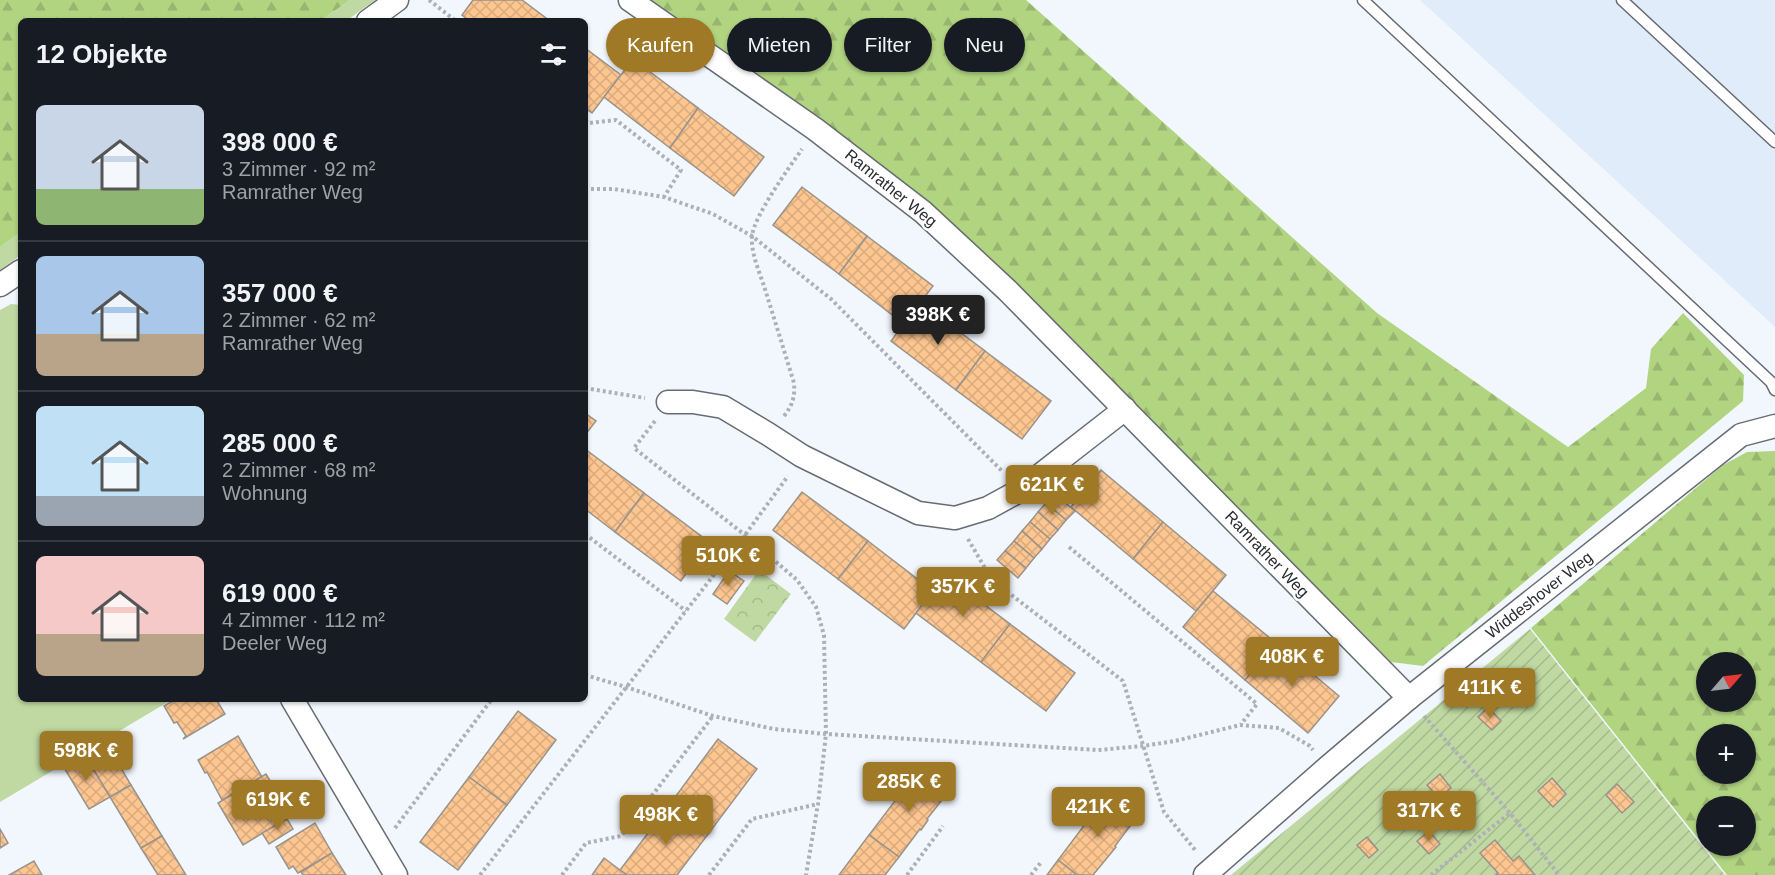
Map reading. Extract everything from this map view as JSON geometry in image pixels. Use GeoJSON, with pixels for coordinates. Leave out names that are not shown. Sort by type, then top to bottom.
{"type":"FeatureCollection","features":[{"type":"Feature","properties":{"kind":"street"},"geometry":{"type":"LineString","coordinates":[[372,18],[397,0]]}},
{"type":"Feature","properties":{"kind":"street","name":"Ramrather Weg"},"geometry":{"type":"LineString","coordinates":[[630,0],[815,129],[924,212],[1125,409],[1409,698]]}},
{"type":"Feature","properties":{"kind":"street"},"geometry":{"type":"LineString","coordinates":[[0,285],[18,273]]}},
{"type":"Feature","properties":{"kind":"street"},"geometry":{"type":"LineString","coordinates":[[668,402],[693,402],[723,407],[802,456],[918,513],[955,518],[988,508],[1021,490],[1125,409]]}},
{"type":"Feature","properties":{"kind":"street","name":"Widdeshover Weg"},"geometry":{"type":"LineString","coordinates":[[1208,872],[1409,698],[1741,435],[1775,426]]}},
{"type":"Feature","properties":{"kind":"street"},"geometry":{"type":"LineString","coordinates":[[294,702],[396,875]]}},
{"type":"Feature","properties":{"kind":"lane"},"geometry":{"type":"LineString","coordinates":[[1363,0],[1771,382],[1775,390]]}},
{"type":"Feature","properties":{"kind":"lane"},"geometry":{"type":"LineString","coordinates":[[1622,0],[1775,142]]}},
{"type":"Feature","properties":{"kind":"path"},"geometry":{"type":"LineString","coordinates":[[429,0],[452,18]]}},
{"type":"Feature","properties":{"kind":"path"},"geometry":{"type":"LineString","coordinates":[[588,122],[616,120],[681,170],[664,197]]}},
{"type":"Feature","properties":{"kind":"path"},"geometry":{"type":"LineString","coordinates":[[768,434],[790,408],[795,394],[794,383],[756,259],[752,236],[756,223],[772,194],[815,129]]}},
{"type":"Feature","properties":{"kind":"path"},"geometry":{"type":"LineString","coordinates":[[588,189],[614,189],[664,197],[713,214],[752,236],[831,299],[1021,490]]}},
{"type":"Feature","properties":{"kind":"path"},"geometry":{"type":"LineString","coordinates":[[588,389],[668,402],[634,448],[745,535],[797,580],[816,607],[824,635],[826,734],[818,804],[806,875]]}},
{"type":"Feature","properties":{"kind":"path"},"geometry":{"type":"LineString","coordinates":[[480,875],[745,535],[802,456]]}},
{"type":"Feature","properties":{"kind":"path"},"geometry":{"type":"LineString","coordinates":[[955,518],[992,580],[1123,681],[1164,813],[1208,872]]}},
{"type":"Feature","properties":{"kind":"path"},"geometry":{"type":"LineString","coordinates":[[588,536],[686,611]]}},
{"type":"Feature","properties":{"kind":"path"},"geometry":{"type":"LineString","coordinates":[[1069,547],[1257,704],[1240,725]]}},
{"type":"Feature","properties":{"kind":"path"},"geometry":{"type":"LineString","coordinates":[[588,676],[713,716],[774,729],[826,734],[1098,750],[1175,741],[1240,725],[1279,728],[1310,746],[1328,767]]}},
{"type":"Feature","properties":{"kind":"path"},"geometry":{"type":"LineString","coordinates":[[1409,698],[1510,813],[1559,875]]}},
{"type":"Feature","properties":{"kind":"path"},"geometry":{"type":"LineString","coordinates":[[380,848],[490,702]]}},
{"type":"Feature","properties":{"kind":"path"},"geometry":{"type":"LineString","coordinates":[[562,875],[586,843],[621,836],[713,716]]}},
{"type":"Feature","properties":{"kind":"path"},"geometry":{"type":"LineString","coordinates":[[709,875],[752,819],[818,804]]}},
{"type":"Feature","properties":{"kind":"path"},"geometry":{"type":"LineString","coordinates":[[1431,875],[1510,813]]}},
{"type":"Feature","properties":{"kind":"path"},"geometry":{"type":"LineString","coordinates":[[907,875],[943,826]]}},
{"type":"Feature","properties":{"kind":"path"},"geometry":{"type":"LineString","coordinates":[[1031,875],[1042,861]]}},
{"type":"Feature","properties":{"kind":"shaded area"},"geometry":{"type":"Polygon","coordinates":[[[1420,0],[1775,0],[1775,327],[1420,0]]]}},
{"type":"Feature","properties":{"kind":"green space"},"geometry":{"type":"Polygon","coordinates":[[[0,0],[350,0],[324,18],[18,18],[18,234],[0,247],[0,0]]]}},
{"type":"Feature","properties":{"kind":"green space"},"geometry":{"type":"Polygon","coordinates":[[[350,0],[375,0],[350,18],[324,18],[350,0]]]}},
{"type":"Feature","properties":{"kind":"green space"},"geometry":{"type":"Polygon","coordinates":[[[646,0],[1026,0],[1377,313],[1568,447],[1646,388],[1651,349],[1683,313],[1744,375],[1743,401],[1423,666],[1391,662],[985,254],[868,155],[749,72],[832,72],[832,18],[727,18],[727,57],[715,48],[715,18],[672,18],[646,0]]]}},
{"type":"Feature","properties":{"kind":"green space"},"geometry":{"type":"Polygon","coordinates":[[[18,234],[18,257],[0,270],[0,247],[18,234]]]}},
{"type":"Feature","properties":{"kind":"green space"},"geometry":{"type":"Polygon","coordinates":[[[11,304],[18,305],[18,702],[168,702],[0,802],[0,310],[11,304]]]}},
{"type":"Feature","properties":{"kind":"green space"},"geometry":{"type":"Polygon","coordinates":[[[1775,451],[1775,875],[1727,875],[1712,856],[1756,856],[1756,796],[1696,796],[1696,836],[1531,628],[1723,465],[1747,452],[1775,451]]]}},
{"type":"Feature","properties":{"kind":"green space"},"geometry":{"type":"Polygon","coordinates":[[[759,570],[791,594],[755,642],[724,619],[759,570]]]}},
{"type":"Feature","properties":{"kind":"green space"},"geometry":{"type":"Polygon","coordinates":[[[1530,629],[1696,838],[1696,856],[1710,856],[1725,875],[1231,875],[1530,629]]]}},
{"type":"Feature","properties":{"kind":"building"},"geometry":{"type":"Polygon","coordinates":[[[473,0],[522,0],[546,18],[466,18],[462,15],[473,0]]]}},
{"type":"Feature","properties":{"kind":"building"},"geometry":{"type":"Polygon","coordinates":[[[588,50],[606,64],[606,72],[617,72],[621,75],[592,113],[588,110],[588,50]]]}},
{"type":"Feature","properties":{"kind":"building"},"geometry":{"type":"Polygon","coordinates":[[[623,72],[650,72],[698,108],[670,148],[604,97],[623,72]]]}},
{"type":"Feature","properties":{"kind":"building"},"geometry":{"type":"Polygon","coordinates":[[[698,108],[764,157],[734,196],[670,148],[698,108]]]}},
{"type":"Feature","properties":{"kind":"building"},"geometry":{"type":"Polygon","coordinates":[[[802,187],[867,236],[839,274],[773,225],[802,187]]]}},
{"type":"Feature","properties":{"kind":"building"},"geometry":{"type":"Polygon","coordinates":[[[867,236],[933,286],[904,324],[839,274],[867,236]]]}},
{"type":"Feature","properties":{"kind":"building"},"geometry":{"type":"Polygon","coordinates":[[[920,302],[985,351],[956,390],[891,341],[920,302]]]}},
{"type":"Feature","properties":{"kind":"building"},"geometry":{"type":"Polygon","coordinates":[[[985,351],[1051,401],[1022,439],[956,390],[985,351]]]}},
{"type":"Feature","properties":{"kind":"building"},"geometry":{"type":"Polygon","coordinates":[[[588,415],[596,421],[588,431],[588,415]]]}},
{"type":"Feature","properties":{"kind":"building"},"geometry":{"type":"Polygon","coordinates":[[[588,451],[644,493],[615,532],[588,511],[588,451]]]}},
{"type":"Feature","properties":{"kind":"building"},"geometry":{"type":"Polygon","coordinates":[[[1101,470],[1163,522],[1133,559],[1071,507],[1101,470]]]}},
{"type":"Feature","properties":{"kind":"building"},"geometry":{"type":"Polygon","coordinates":[[[802,492],[868,541],[838,579],[773,530],[802,492]]]}},
{"type":"Feature","properties":{"kind":"building"},"geometry":{"type":"Polygon","coordinates":[[[644,493],[709,542],[681,581],[615,532],[644,493]]]}},
{"type":"Feature","properties":{"kind":"building"},"geometry":{"type":"Polygon","coordinates":[[[1054,493],[1075,511],[1066,520],[1046,503],[1054,493]]]}},
{"type":"Feature","properties":{"kind":"building"},"geometry":{"type":"Polygon","coordinates":[[[1046,503],[1066,520],[1058,530],[1038,512],[1046,503]]]}},
{"type":"Feature","properties":{"kind":"building"},"geometry":{"type":"Polygon","coordinates":[[[1038,512],[1058,530],[1050,539],[1030,522],[1038,512]]]}},
{"type":"Feature","properties":{"kind":"building"},"geometry":{"type":"Polygon","coordinates":[[[1030,522],[1050,539],[1042,549],[1022,531],[1030,522]]]}},
{"type":"Feature","properties":{"kind":"building"},"geometry":{"type":"Polygon","coordinates":[[[1163,522],[1226,575],[1196,611],[1133,559],[1163,522]]]}},
{"type":"Feature","properties":{"kind":"building"},"geometry":{"type":"Polygon","coordinates":[[[1022,531],[1042,549],[1034,558],[1014,541],[1022,531]]]}},
{"type":"Feature","properties":{"kind":"building"},"geometry":{"type":"Polygon","coordinates":[[[868,541],[933,591],[904,629],[838,579],[868,541]]]}},
{"type":"Feature","properties":{"kind":"building"},"geometry":{"type":"Polygon","coordinates":[[[1014,541],[1034,558],[1026,568],[1005,551],[1014,541]]]}},
{"type":"Feature","properties":{"kind":"building"},"geometry":{"type":"Polygon","coordinates":[[[1005,551],[1026,568],[1018,578],[997,560],[1005,551]]]}},
{"type":"Feature","properties":{"kind":"building"},"geometry":{"type":"Polygon","coordinates":[[[729,571],[744,581],[727,604],[713,594],[729,571]]]}},
{"type":"Feature","properties":{"kind":"building"},"geometry":{"type":"Polygon","coordinates":[[[945,575],[1010,624],[981,662],[916,613],[945,575]]]}},
{"type":"Feature","properties":{"kind":"building"},"geometry":{"type":"Polygon","coordinates":[[[1213,591],[1276,643],[1245,680],[1183,627],[1213,591]]]}},
{"type":"Feature","properties":{"kind":"building"},"geometry":{"type":"Polygon","coordinates":[[[1010,624],[1075,673],[1046,711],[981,662],[1010,624]]]}},
{"type":"Feature","properties":{"kind":"building"},"geometry":{"type":"Polygon","coordinates":[[[1276,643],[1339,696],[1308,733],[1245,680],[1276,643]]]}},
{"type":"Feature","properties":{"kind":"building"},"geometry":{"type":"Polygon","coordinates":[[[171,702],[218,702],[225,714],[183,739],[186,736],[177,722],[174,723],[164,706],[171,702]]]}},
{"type":"Feature","properties":{"kind":"building"},"geometry":{"type":"Polygon","coordinates":[[[1488,707],[1501,721],[1492,730],[1478,717],[1488,707]]]}},
{"type":"Feature","properties":{"kind":"building"},"geometry":{"type":"Polygon","coordinates":[[[518,711],[556,740],[507,805],[469,777],[518,711]]]}},
{"type":"Feature","properties":{"kind":"building"},"geometry":{"type":"Polygon","coordinates":[[[238,736],[262,777],[222,800],[198,760],[238,736]]]}},
{"type":"Feature","properties":{"kind":"building"},"geometry":{"type":"Polygon","coordinates":[[[718,739],[757,769],[709,833],[670,804],[718,739]]]}},
{"type":"Feature","properties":{"kind":"building"},"geometry":{"type":"Polygon","coordinates":[[[106,743],[131,785],[110,797],[85,755],[106,743]]]}},
{"type":"Feature","properties":{"kind":"building"},"geometry":{"type":"Polygon","coordinates":[[[84,754],[110,797],[89,809],[63,766],[84,754]]]}},
{"type":"Feature","properties":{"kind":"building"},"geometry":{"type":"Polygon","coordinates":[[[920,768],[949,791],[899,857],[869,835],[920,768]]]}},
{"type":"Feature","properties":{"kind":"building"},"geometry":{"type":"Polygon","coordinates":[[[266,774],[291,816],[243,845],[218,803],[266,774]]]}},
{"type":"Feature","properties":{"kind":"building"},"geometry":{"type":"Polygon","coordinates":[[[1440,774],[1451,788],[1439,798],[1427,785],[1440,774]]]}},
{"type":"Feature","properties":{"kind":"building"},"geometry":{"type":"Polygon","coordinates":[[[469,777],[507,805],[458,870],[420,842],[469,777]]]}},
{"type":"Feature","properties":{"kind":"building"},"geometry":{"type":"Polygon","coordinates":[[[1552,778],[1566,794],[1553,807],[1538,791],[1552,778]]]}},
{"type":"Feature","properties":{"kind":"building"},"geometry":{"type":"Polygon","coordinates":[[[1617,784],[1634,802],[1622,813],[1606,795],[1617,784]]]}},
{"type":"Feature","properties":{"kind":"building"},"geometry":{"type":"Polygon","coordinates":[[[131,785],[162,836],[141,848],[110,797],[131,785]]]}},
{"type":"Feature","properties":{"kind":"building"},"geometry":{"type":"Polygon","coordinates":[[[1107,795],[1137,817],[1093,875],[1077,875],[1058,860],[1107,795]]]}},
{"type":"Feature","properties":{"kind":"building"},"geometry":{"type":"Polygon","coordinates":[[[670,804],[709,833],[677,875],[627,875],[620,870],[670,804]]]}},
{"type":"Feature","properties":{"kind":"building"},"geometry":{"type":"Polygon","coordinates":[[[287,819],[293,829],[269,844],[262,833],[287,819]]]}},
{"type":"Feature","properties":{"kind":"building"},"geometry":{"type":"Polygon","coordinates":[[[315,823],[332,853],[298,873],[293,866],[289,869],[276,847],[315,823]]]}},
{"type":"Feature","properties":{"kind":"building"},"geometry":{"type":"Polygon","coordinates":[[[0,829],[8,843],[0,848],[0,829]]]}},
{"type":"Feature","properties":{"kind":"building"},"geometry":{"type":"Polygon","coordinates":[[[1429,831],[1440,844],[1429,854],[1417,841],[1429,831]]]}},
{"type":"Feature","properties":{"kind":"building"},"geometry":{"type":"Polygon","coordinates":[[[869,835],[899,857],[885,875],[839,875],[869,835]]]}},
{"type":"Feature","properties":{"kind":"building"},"geometry":{"type":"Polygon","coordinates":[[[162,836],[186,875],[158,875],[141,848],[162,836]]]}},
{"type":"Feature","properties":{"kind":"building"},"geometry":{"type":"Polygon","coordinates":[[[1367,837],[1378,850],[1369,858],[1357,845],[1367,837]]]}},
{"type":"Feature","properties":{"kind":"building"},"geometry":{"type":"Polygon","coordinates":[[[1495,840],[1513,861],[1519,856],[1535,875],[1496,875],[1498,873],[1480,853],[1495,840]]]}},
{"type":"Feature","properties":{"kind":"building"},"geometry":{"type":"Polygon","coordinates":[[[332,853],[346,875],[303,875],[301,872],[332,853]]]}},
{"type":"Feature","properties":{"kind":"building"},"geometry":{"type":"Polygon","coordinates":[[[604,858],[620,870],[627,875],[592,875],[604,858]]]}},
{"type":"Feature","properties":{"kind":"building"},"geometry":{"type":"Polygon","coordinates":[[[1058,860],[1077,875],[1047,875],[1058,860]]]}},
{"type":"Feature","properties":{"kind":"building"},"geometry":{"type":"Polygon","coordinates":[[[34,861],[42,875],[9,875],[34,861]]]}}]}
